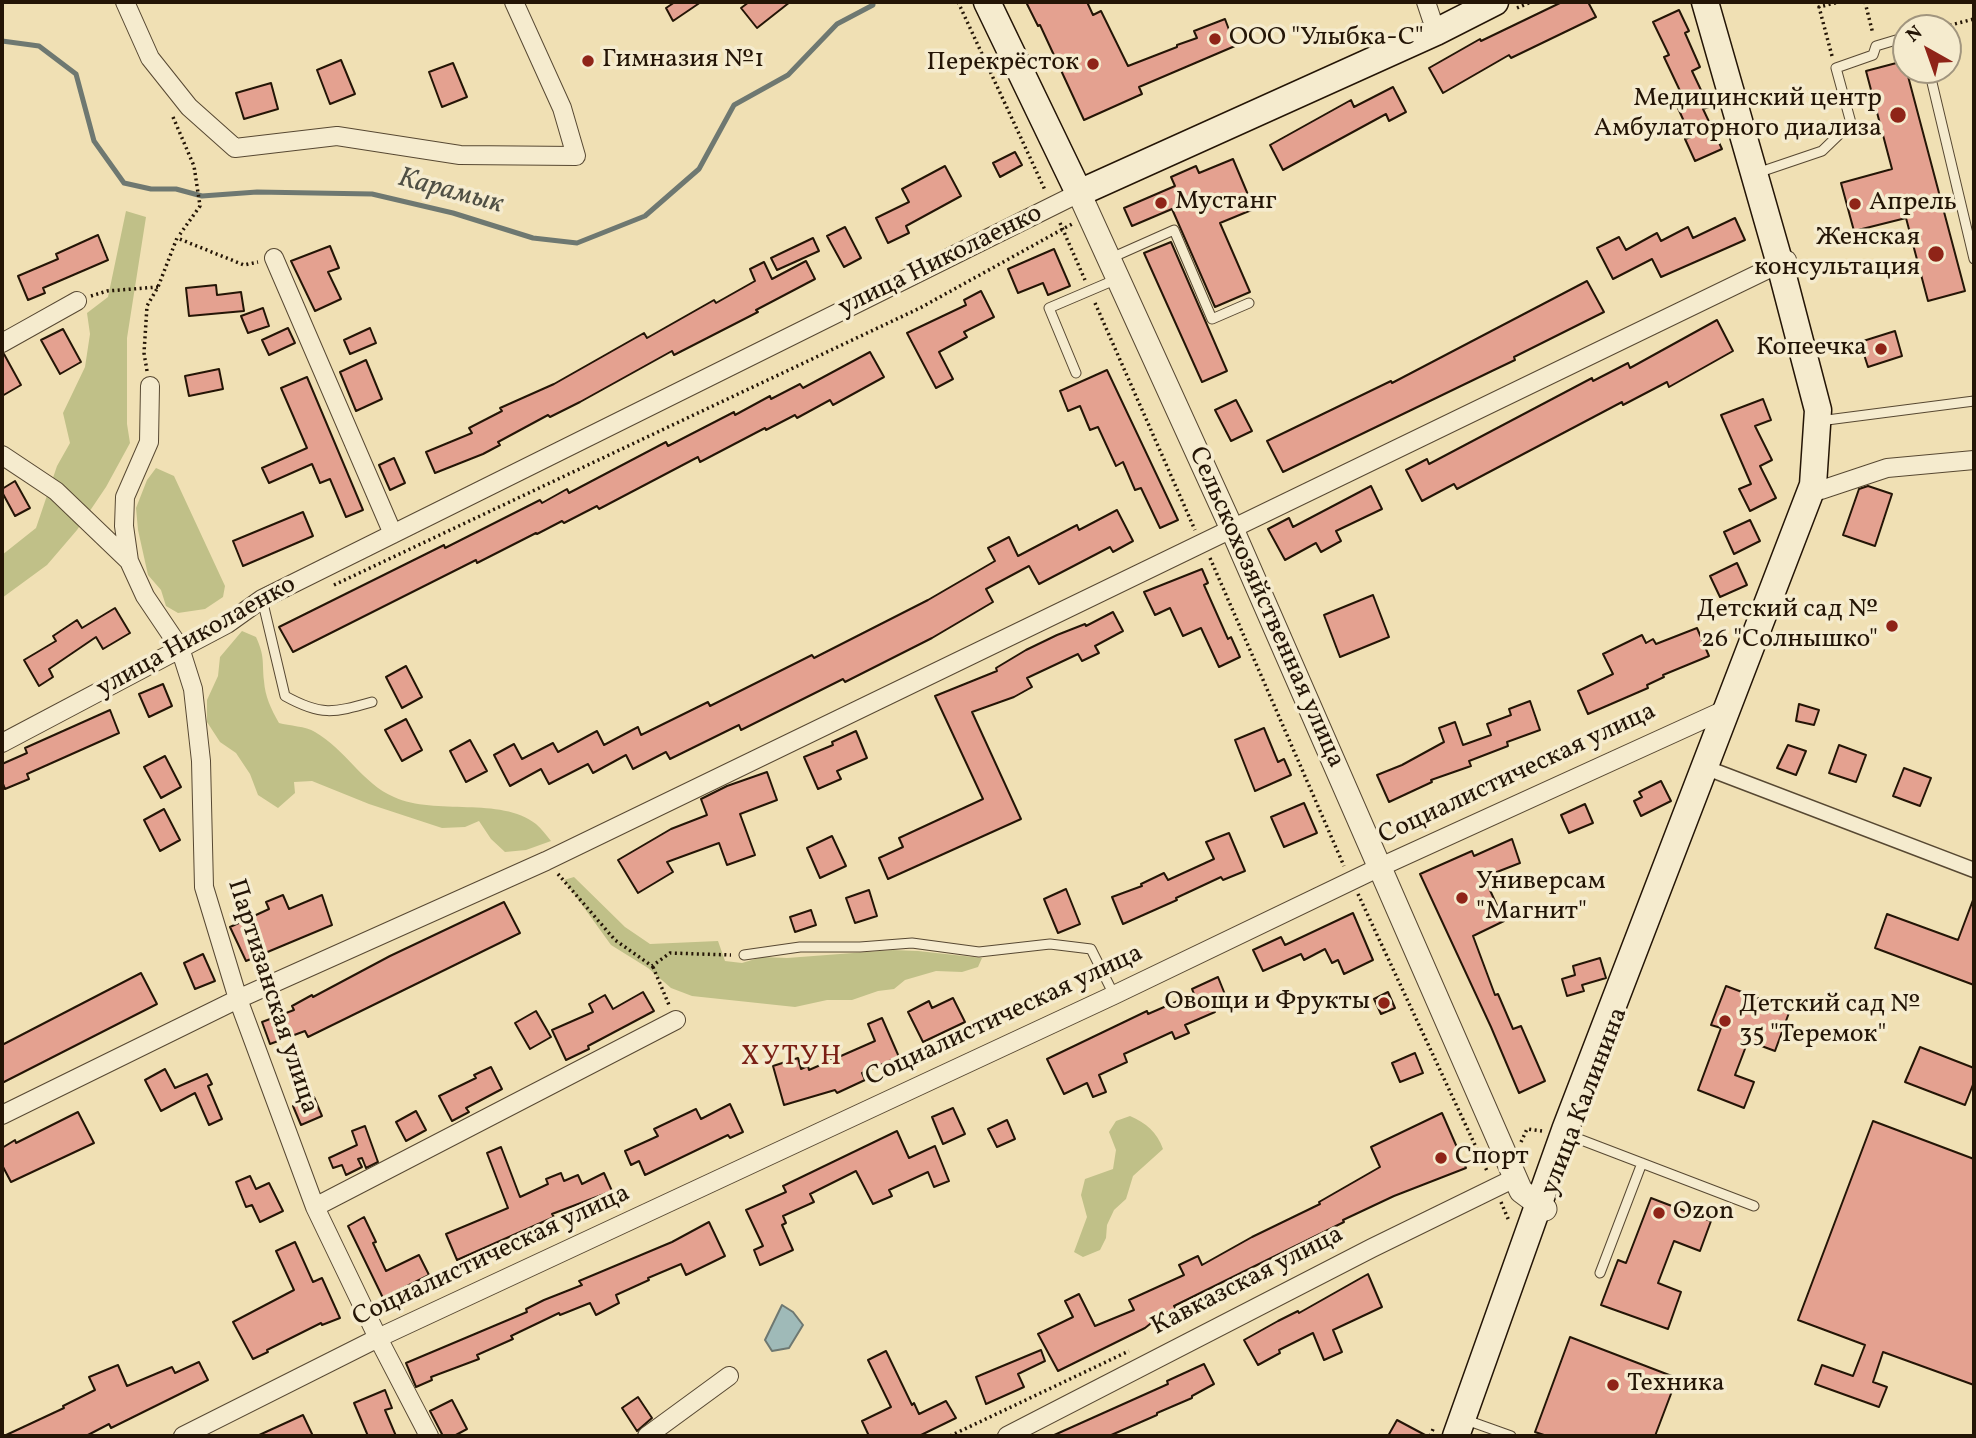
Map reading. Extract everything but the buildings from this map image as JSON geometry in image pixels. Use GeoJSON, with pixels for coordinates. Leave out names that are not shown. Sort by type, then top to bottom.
{"type":"FeatureCollection","features":[{"type":"Feature","properties":{"kind":"main road","name":"Сельскохозяйственная улица"},"geometry":{"type":"LineString","coordinates":[[987,2],[1084,204]]}},
{"type":"Feature","properties":{"kind":"main road"},"geometry":{"type":"LineString","coordinates":[[1541,1207],[1733,706],[1813,485],[1818,410],[1783,262],[1705,2]]}},
{"type":"Feature","properties":{"kind":"main road","name":"улица Калинина"},"geometry":{"type":"LineString","coordinates":[[1456,1429],[1712,770],[1733,706],[1821,490],[1828,410],[1783,262],[1763,171],[1717,2]]}},
{"type":"Feature","properties":{"kind":"main road","name":"улица Николаенко"},"geometry":{"type":"LineString","coordinates":[[1084,204],[1436,32],[1503,6]]}},
{"type":"Feature","properties":{"kind":"street"},"geometry":{"type":"LineString","coordinates":[[125,2],[150,58],[189,107],[235,148],[337,136],[460,155],[576,156],[562,108],[514,2]]}},
{"type":"Feature","properties":{"kind":"street"},"geometry":{"type":"LineString","coordinates":[[1426,2],[1436,32]]}},
{"type":"Feature","properties":{"kind":"street","name":"улица Николаенко"},"geometry":{"type":"LineString","coordinates":[[2,743],[227,624],[262,600],[393,534],[1052,206],[1084,204]]}},
{"type":"Feature","properties":{"kind":"street","name":"Сельскохозяйственная улица"},"geometry":{"type":"LineString","coordinates":[[1084,204],[1232,528],[1515,1178],[1521,1191],[1541,1207]]}},
{"type":"Feature","properties":{"kind":"street"},"geometry":{"type":"LineString","coordinates":[[274,258],[393,534]]}},
{"type":"Feature","properties":{"kind":"street"},"geometry":{"type":"LineString","coordinates":[[2,1115],[238,999],[546,861],[1783,262]]}},
{"type":"Feature","properties":{"kind":"street"},"geometry":{"type":"LineString","coordinates":[[2,343],[77,301]]}},
{"type":"Feature","properties":{"kind":"street"},"geometry":{"type":"LineString","coordinates":[[129,561],[124,526],[124,497],[149,442],[150,386]]}},
{"type":"Feature","properties":{"kind":"street","name":"Партизанская улица"},"geometry":{"type":"LineString","coordinates":[[2,455],[56,491],[129,561],[145,596],[180,648],[193,689],[201,761],[204,887],[238,999],[315,1207],[429,1436]]}},
{"type":"Feature","properties":{"kind":"street"},"geometry":{"type":"LineString","coordinates":[[1821,490],[1887,468],[1974,460]]}},
{"type":"Feature","properties":{"kind":"street","name":"Социалистическая улица"},"geometry":{"type":"LineString","coordinates":[[183,1436],[378,1338],[1114,995],[1378,867],[1733,706]]}},
{"type":"Feature","properties":{"kind":"street"},"geometry":{"type":"LineString","coordinates":[[1712,770],[1974,870]]}},
{"type":"Feature","properties":{"kind":"street"},"geometry":{"type":"LineString","coordinates":[[315,1207],[676,1020]]}},
{"type":"Feature","properties":{"kind":"street","name":"Кавказская улица"},"geometry":{"type":"LineString","coordinates":[[1007,1436],[1371,1248],[1515,1178]]}},
{"type":"Feature","properties":{"kind":"street"},"geometry":{"type":"LineString","coordinates":[[647,1436],[729,1376]]}},
{"type":"Feature","properties":{"kind":"lane"},"geometry":{"type":"LineString","coordinates":[[1763,171],[1822,151],[1851,123],[1836,68],[1873,55],[1876,46],[1892,41]]}},
{"type":"Feature","properties":{"kind":"lane"},"geometry":{"type":"LineString","coordinates":[[1932,84],[1974,259]]}},
{"type":"Feature","properties":{"kind":"lane"},"geometry":{"type":"LineString","coordinates":[[1076,373],[1049,308],[1089,291],[1114,268],[1174,230],[1212,319],[1249,303]]}},
{"type":"Feature","properties":{"kind":"lane"},"geometry":{"type":"LineString","coordinates":[[1827,420],[1974,401]]}},
{"type":"Feature","properties":{"kind":"lane"},"geometry":{"type":"LineString","coordinates":[[262,600],[285,696],[309,709],[338,712],[372,702]]}},
{"type":"Feature","properties":{"kind":"lane"},"geometry":{"type":"LineString","coordinates":[[744,955],[800,947],[860,947],[912,943],[979,952],[1051,944],[1091,949],[1114,995]]}},
{"type":"Feature","properties":{"kind":"lane"},"geometry":{"type":"LineString","coordinates":[[1571,1136],[1754,1206]]}},
{"type":"Feature","properties":{"kind":"lane"},"geometry":{"type":"LineString","coordinates":[[1600,1273],[1642,1164]]}},
{"type":"Feature","properties":{"kind":"lane"},"geometry":{"type":"LineString","coordinates":[[1456,1429],[1511,1436]]}},
{"type":"Feature","properties":{"kind":"path"},"geometry":{"type":"LineString","coordinates":[[958,2],[1052,206],[1351,881],[1510,1226]]}},
{"type":"Feature","properties":{"kind":"path"},"geometry":{"type":"LineString","coordinates":[[1503,6],[1531,2]]}},
{"type":"Feature","properties":{"kind":"path"},"geometry":{"type":"LineString","coordinates":[[1836,68],[1819,7],[1839,2]]}},
{"type":"Feature","properties":{"kind":"path"},"geometry":{"type":"LineString","coordinates":[[1865,2],[1876,46]]}},
{"type":"Feature","properties":{"kind":"path"},"geometry":{"type":"LineString","coordinates":[[150,386],[144,353],[147,306],[158,287],[177,237],[200,206],[194,166]]}},
{"type":"Feature","properties":{"kind":"path"},"geometry":{"type":"LineString","coordinates":[[332,586],[920,308],[1062,229],[1084,204]]}},
{"type":"Feature","properties":{"kind":"path"},"geometry":{"type":"LineString","coordinates":[[177,237],[244,265],[274,258]]}},
{"type":"Feature","properties":{"kind":"path"},"geometry":{"type":"LineString","coordinates":[[107,290],[158,287]]}},
{"type":"Feature","properties":{"kind":"path"},"geometry":{"type":"LineString","coordinates":[[546,861],[615,940],[652,966],[676,1020]]}},
{"type":"Feature","properties":{"kind":"path"},"geometry":{"type":"LineString","coordinates":[[652,966],[670,953],[744,955]]}},
{"type":"Feature","properties":{"kind":"path"},"geometry":{"type":"LineString","coordinates":[[1430,1436],[1456,1429]]}},
{"type":"Feature","properties":{"kind":"green space"},"geometry":{"type":"Polygon","coordinates":[[[126,211],[146,217],[127,338],[127,424],[130,443],[106,487],[77,530],[47,565],[2,598],[2,555],[36,528],[57,466],[70,443],[63,413],[85,367],[90,334],[87,313],[108,297],[126,211]]]}},
{"type":"Feature","properties":{"kind":"green space"},"geometry":{"type":"Polygon","coordinates":[[[156,468],[174,476],[225,586],[223,597],[205,609],[178,613],[166,606],[161,590],[148,575],[136,508],[147,480],[156,468]]]}},
{"type":"Feature","properties":{"kind":"green space"},"geometry":{"type":"Polygon","coordinates":[[[242,631],[256,637],[259,644],[266,692],[279,723],[311,730],[326,739],[373,784],[394,797],[429,805],[505,811],[536,824],[551,841],[526,850],[505,852],[491,839],[479,821],[465,827],[442,828],[369,804],[312,781],[294,782],[295,793],[278,808],[258,795],[250,774],[236,753],[220,742],[207,722],[207,700],[218,676],[220,657],[242,631]]]}},
{"type":"Feature","properties":{"kind":"green space"},"geometry":{"type":"Polygon","coordinates":[[[574,877],[625,927],[650,944],[718,941],[725,961],[742,963],[762,957],[787,958],[893,950],[982,958],[978,967],[962,972],[936,971],[905,980],[894,989],[878,991],[852,1000],[827,1000],[795,1007],[692,996],[671,988],[648,968],[611,945],[564,880],[574,877]]]}},
{"type":"Feature","properties":{"kind":"green space"},"geometry":{"type":"Polygon","coordinates":[[[1130,1116],[1150,1129],[1163,1149],[1133,1176],[1126,1199],[1114,1210],[1107,1225],[1106,1238],[1100,1250],[1083,1257],[1074,1252],[1087,1217],[1081,1195],[1085,1179],[1113,1169],[1116,1150],[1109,1132],[1116,1121],[1130,1116]]]}},
{"type":"Feature","properties":{"kind":"water"},"geometry":{"type":"Polygon","coordinates":[[[782,1305],[793,1312],[803,1325],[789,1348],[772,1351],[765,1340],[782,1305]]]}},
{"type":"Feature","properties":{"kind":"waterway","name":"Карамык"},"geometry":{"type":"LineString","coordinates":[[2,41],[39,46],[76,74],[94,141],[124,183],[151,189],[176,189],[202,196],[257,192],[372,194],[453,213],[533,238],[577,243],[645,216],[699,169],[734,105],[788,75],[837,24],[873,5],[873,2]]}},
{"type":"Feature","properties":{"kind":"place","name":"ООО \"Улыбка-С\""},"geometry":{"type":"Point","coordinates":[1215,39]}},
{"type":"Feature","properties":{"kind":"place","name":"Гимназия №1"},"geometry":{"type":"Point","coordinates":[588,61]}},
{"type":"Feature","properties":{"kind":"place","name":"Перекрёсток"},"geometry":{"type":"Point","coordinates":[1093,64]}},
{"type":"Feature","properties":{"kind":"place","name":"Медицинский центр Амбулаторного диализа"},"geometry":{"type":"Point","coordinates":[1898,115]}},
{"type":"Feature","properties":{"kind":"place","name":"Мустанг"},"geometry":{"type":"Point","coordinates":[1161,203]}},
{"type":"Feature","properties":{"kind":"place","name":"Апрель"},"geometry":{"type":"Point","coordinates":[1855,204]}},
{"type":"Feature","properties":{"kind":"place","name":"Женская консультация"},"geometry":{"type":"Point","coordinates":[1936,254]}},
{"type":"Feature","properties":{"kind":"place","name":"Копеечка"},"geometry":{"type":"Point","coordinates":[1881,349]}},
{"type":"Feature","properties":{"kind":"place","name":"Детский сад № 26 \"Солнышко\""},"geometry":{"type":"Point","coordinates":[1892,626]}},
{"type":"Feature","properties":{"kind":"place","name":"Универсам \"Магнит\""},"geometry":{"type":"Point","coordinates":[1462,898]}},
{"type":"Feature","properties":{"kind":"place","name":"Овощи и Фрукты"},"geometry":{"type":"Point","coordinates":[1384,1003]}},
{"type":"Feature","properties":{"kind":"place","name":"Детский сад № 35 \"Теремок\""},"geometry":{"type":"Point","coordinates":[1725,1021]}},
{"type":"Feature","properties":{"kind":"place","name":"Спорт"},"geometry":{"type":"Point","coordinates":[1441,1158]}},
{"type":"Feature","properties":{"kind":"place","name":"Ozon"},"geometry":{"type":"Point","coordinates":[1659,1213]}},
{"type":"Feature","properties":{"kind":"place","name":"Техника"},"geometry":{"type":"Point","coordinates":[1613,1385]}},
{"type":"Feature","properties":{"kind":"district","name":"ХУТУН"},"geometry":{"type":"Point","coordinates":[792,1059]}}]}
